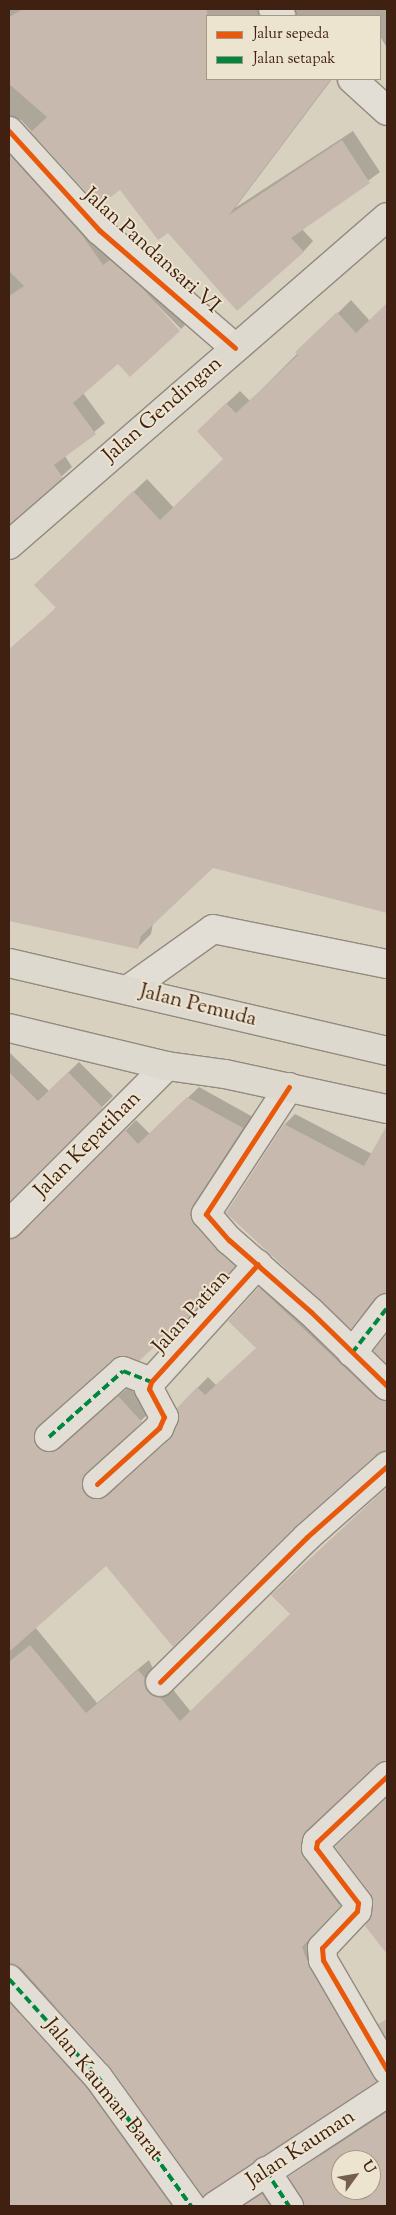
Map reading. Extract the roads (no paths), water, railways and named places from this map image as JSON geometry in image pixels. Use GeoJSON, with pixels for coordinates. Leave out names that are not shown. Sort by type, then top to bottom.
{"type":"FeatureCollection","features":[{"type":"Feature","properties":{"kind":"main road","name":"Jalan Gendingan"},"geometry":{"type":"LineString","coordinates":[[9,545],[387,217]]}},
{"type":"Feature","properties":{"kind":"main road","name":"Jalan Pemuda"},"geometry":{"type":"LineString","coordinates":[[9,964],[129,989],[387,1051]]}},
{"type":"Feature","properties":{"kind":"main road"},"geometry":{"type":"LineString","coordinates":[[9,1028],[167,1066],[289,1087],[387,1109]]}},
{"type":"Feature","properties":{"kind":"street"},"geometry":{"type":"LineString","coordinates":[[353,80],[387,111]]}},
{"type":"Feature","properties":{"kind":"street","name":"Jalan Pandansari VI"},"geometry":{"type":"LineString","coordinates":[[9,131],[99,230],[235,348]]}},
{"type":"Feature","properties":{"kind":"street"},"geometry":{"type":"LineString","coordinates":[[129,989],[213,928],[387,964]]}},
{"type":"Feature","properties":{"kind":"street","name":"Jalan Kepatihan"},"geometry":{"type":"LineString","coordinates":[[9,1224],[167,1066]]}},
{"type":"Feature","properties":{"kind":"street","name":"Jalan Patian"},"geometry":{"type":"LineString","coordinates":[[97,1484],[163,1422],[164,1417],[150,1389],[151,1382],[258,1264],[228,1240],[206,1214],[289,1087]]}},
{"type":"Feature","properties":{"kind":"street"},"geometry":{"type":"LineString","coordinates":[[258,1264],[387,1386]]}},
{"type":"Feature","properties":{"kind":"street"},"geometry":{"type":"LineString","coordinates":[[352,1353],[387,1308]]}},
{"type":"Feature","properties":{"kind":"street"},"geometry":{"type":"LineString","coordinates":[[49,1437],[123,1371],[151,1382]]}},
{"type":"Feature","properties":{"kind":"street"},"geometry":{"type":"LineString","coordinates":[[160,1682],[300,1544],[387,1466]]}},
{"type":"Feature","properties":{"kind":"street"},"geometry":{"type":"LineString","coordinates":[[387,1776],[317,1842],[316,1848],[358,1903],[357,1911],[322,1948],[323,1960],[387,2070]]}},
{"type":"Feature","properties":{"kind":"street","name":"Jalan Kauman Barat"},"geometry":{"type":"LineString","coordinates":[[9,1980],[98,2077],[191,2206]]}},
{"type":"Feature","properties":{"kind":"street","name":"Jalan Kauman"},"geometry":{"type":"LineString","coordinates":[[215,2206],[387,2093]]}},
{"type":"Feature","properties":{"kind":"street"},"geometry":{"type":"LineString","coordinates":[[266,2171],[289,2206]]}}]}
